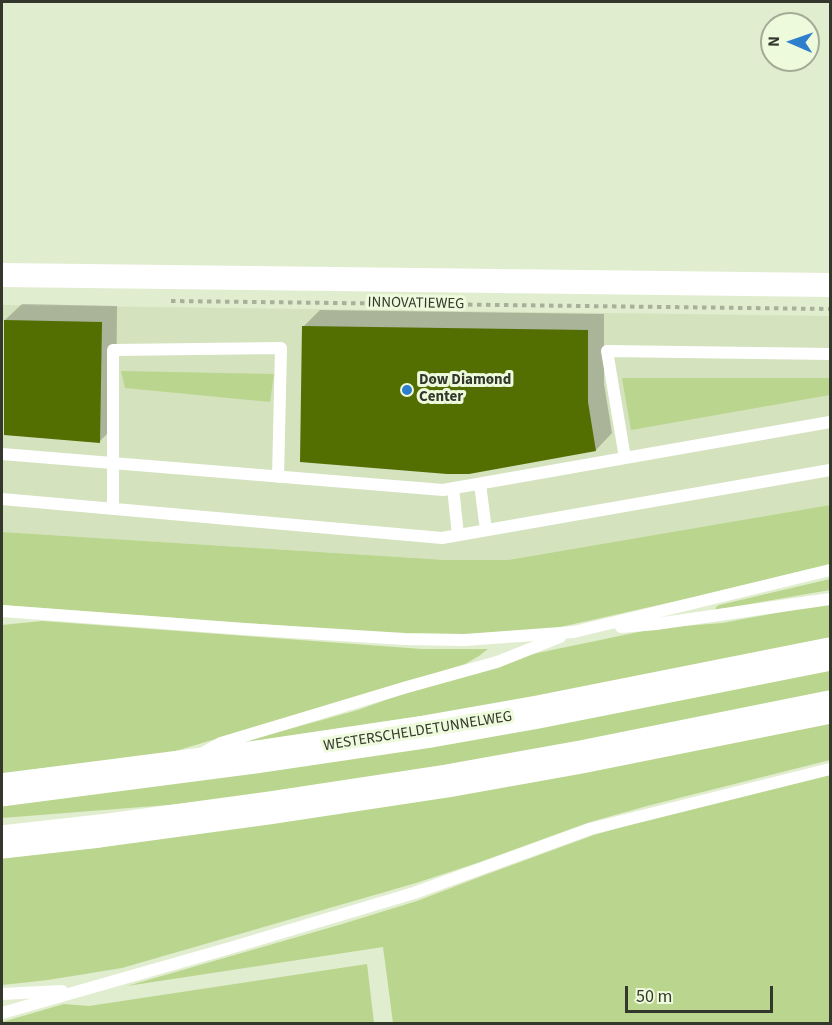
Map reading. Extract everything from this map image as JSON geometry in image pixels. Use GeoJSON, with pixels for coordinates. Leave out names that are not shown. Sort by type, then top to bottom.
{"type":"FeatureCollection","features":[{"type":"Feature","properties":{"kind":"highway","name":"WESTERSCHELDETUNNELWEG"},"geometry":{"type":"LineString","coordinates":[[2,790],[278,754],[459,726],[831,654]]}},
{"type":"Feature","properties":{"kind":"highway"},"geometry":{"type":"LineString","coordinates":[[2,842],[269,808],[436,782],[582,757],[831,707]]}},
{"type":"Feature","properties":{"kind":"street","name":"INNOVATIEWEG"},"geometry":{"type":"LineString","coordinates":[[2,274],[831,285]]}},
{"type":"Feature","properties":{"kind":"lane"},"geometry":{"type":"LineString","coordinates":[[112,509],[113,350],[281,348],[278,477]]}},
{"type":"Feature","properties":{"kind":"lane"},"geometry":{"type":"LineString","coordinates":[[625,458],[607,351],[831,354]]}},
{"type":"Feature","properties":{"kind":"lane"},"geometry":{"type":"LineString","coordinates":[[2,454],[443,490],[831,422]]}},
{"type":"Feature","properties":{"kind":"lane"},"geometry":{"type":"LineString","coordinates":[[2,499],[442,538],[831,470]]}},
{"type":"Feature","properties":{"kind":"lane"},"geometry":{"type":"LineString","coordinates":[[480,484],[486,530]]}},
{"type":"Feature","properties":{"kind":"lane"},"geometry":{"type":"LineString","coordinates":[[453,489],[458,535]]}},
{"type":"Feature","properties":{"kind":"lane"},"geometry":{"type":"LineString","coordinates":[[177,768],[220,743],[497,662],[574,632],[831,570]]}},
{"type":"Feature","properties":{"kind":"lane"},"geometry":{"type":"LineString","coordinates":[[2,611],[243,629],[404,639],[465,640],[656,624],[831,599]]}},
{"type":"Feature","properties":{"kind":"lane"},"geometry":{"type":"LineString","coordinates":[[2,616],[31,613]]}},
{"type":"Feature","properties":{"kind":"lane"},"geometry":{"type":"LineString","coordinates":[[2,1013],[414,893],[590,830],[831,769]]}},
{"type":"Feature","properties":{"kind":"lane"},"geometry":{"type":"LineString","coordinates":[[2,994],[84,989]]}},
{"type":"Feature","properties":{"kind":"path","name":"INNOVATIEWEG"},"geometry":{"type":"LineString","coordinates":[[167,301],[831,309]]}},
{"type":"Feature","properties":{"kind":"shaded area"},"geometry":{"type":"Polygon","coordinates":[[[2,305],[830,316],[830,505],[508,560],[446,560],[2,532],[2,305]]]}},
{"type":"Feature","properties":{"kind":"green space"},"geometry":{"type":"Polygon","coordinates":[[[121,371],[274,374],[270,402],[125,388],[121,371]]]}},
{"type":"Feature","properties":{"kind":"green space"},"geometry":{"type":"Polygon","coordinates":[[[622,378],[830,378],[830,395],[631,430],[622,378]]]}},
{"type":"Feature","properties":{"kind":"green space"},"geometry":{"type":"Polygon","coordinates":[[[830,505],[830,565],[538,632],[422,636],[2,605],[2,532],[446,560],[508,560],[830,505]]]}},
{"type":"Feature","properties":{"kind":"green space"},"geometry":{"type":"Polygon","coordinates":[[[830,579],[830,590],[715,610],[719,605],[830,579]]]}},
{"type":"Feature","properties":{"kind":"green space"},"geometry":{"type":"Polygon","coordinates":[[[830,603],[830,646],[672,678],[243,743],[358,710],[427,685],[523,656],[658,628],[722,623],[830,603]]]}},
{"type":"Feature","properties":{"kind":"green space"},"geometry":{"type":"Polygon","coordinates":[[[42,621],[422,649],[488,649],[465,664],[169,753],[2,773],[2,625],[42,621]]]}},
{"type":"Feature","properties":{"kind":"green space"},"geometry":{"type":"Polygon","coordinates":[[[830,670],[830,693],[555,750],[269,797],[2,818],[2,805],[830,670]]]}},
{"type":"Feature","properties":{"kind":"green space"},"geometry":{"type":"Polygon","coordinates":[[[830,719],[830,760],[590,822],[416,883],[122,968],[2,985],[2,858],[830,719]]]}},
{"type":"Feature","properties":{"kind":"green space"},"geometry":{"type":"Polygon","coordinates":[[[830,775],[830,1023],[393,1023],[383,947],[127,986],[417,901],[594,835],[830,775]]]}},
{"type":"Feature","properties":{"kind":"green space"},"geometry":{"type":"Polygon","coordinates":[[[367,964],[374,1023],[2,1023],[64,1004],[89,1006],[367,964]]]}},
{"type":"Feature","properties":{"kind":"building"},"geometry":{"type":"Polygon","coordinates":[[[4,320],[102,322],[100,443],[4,435],[4,320]]]}},
{"type":"Feature","properties":{"kind":"building"},"geometry":{"type":"Polygon","coordinates":[[[302,326],[588,330],[588,402],[596,451],[469,474],[300,462],[302,326]]]}},
{"type":"Feature","properties":{"kind":"place","name":"Dow Diamond Center"},"geometry":{"type":"Point","coordinates":[407,390]}}]}
